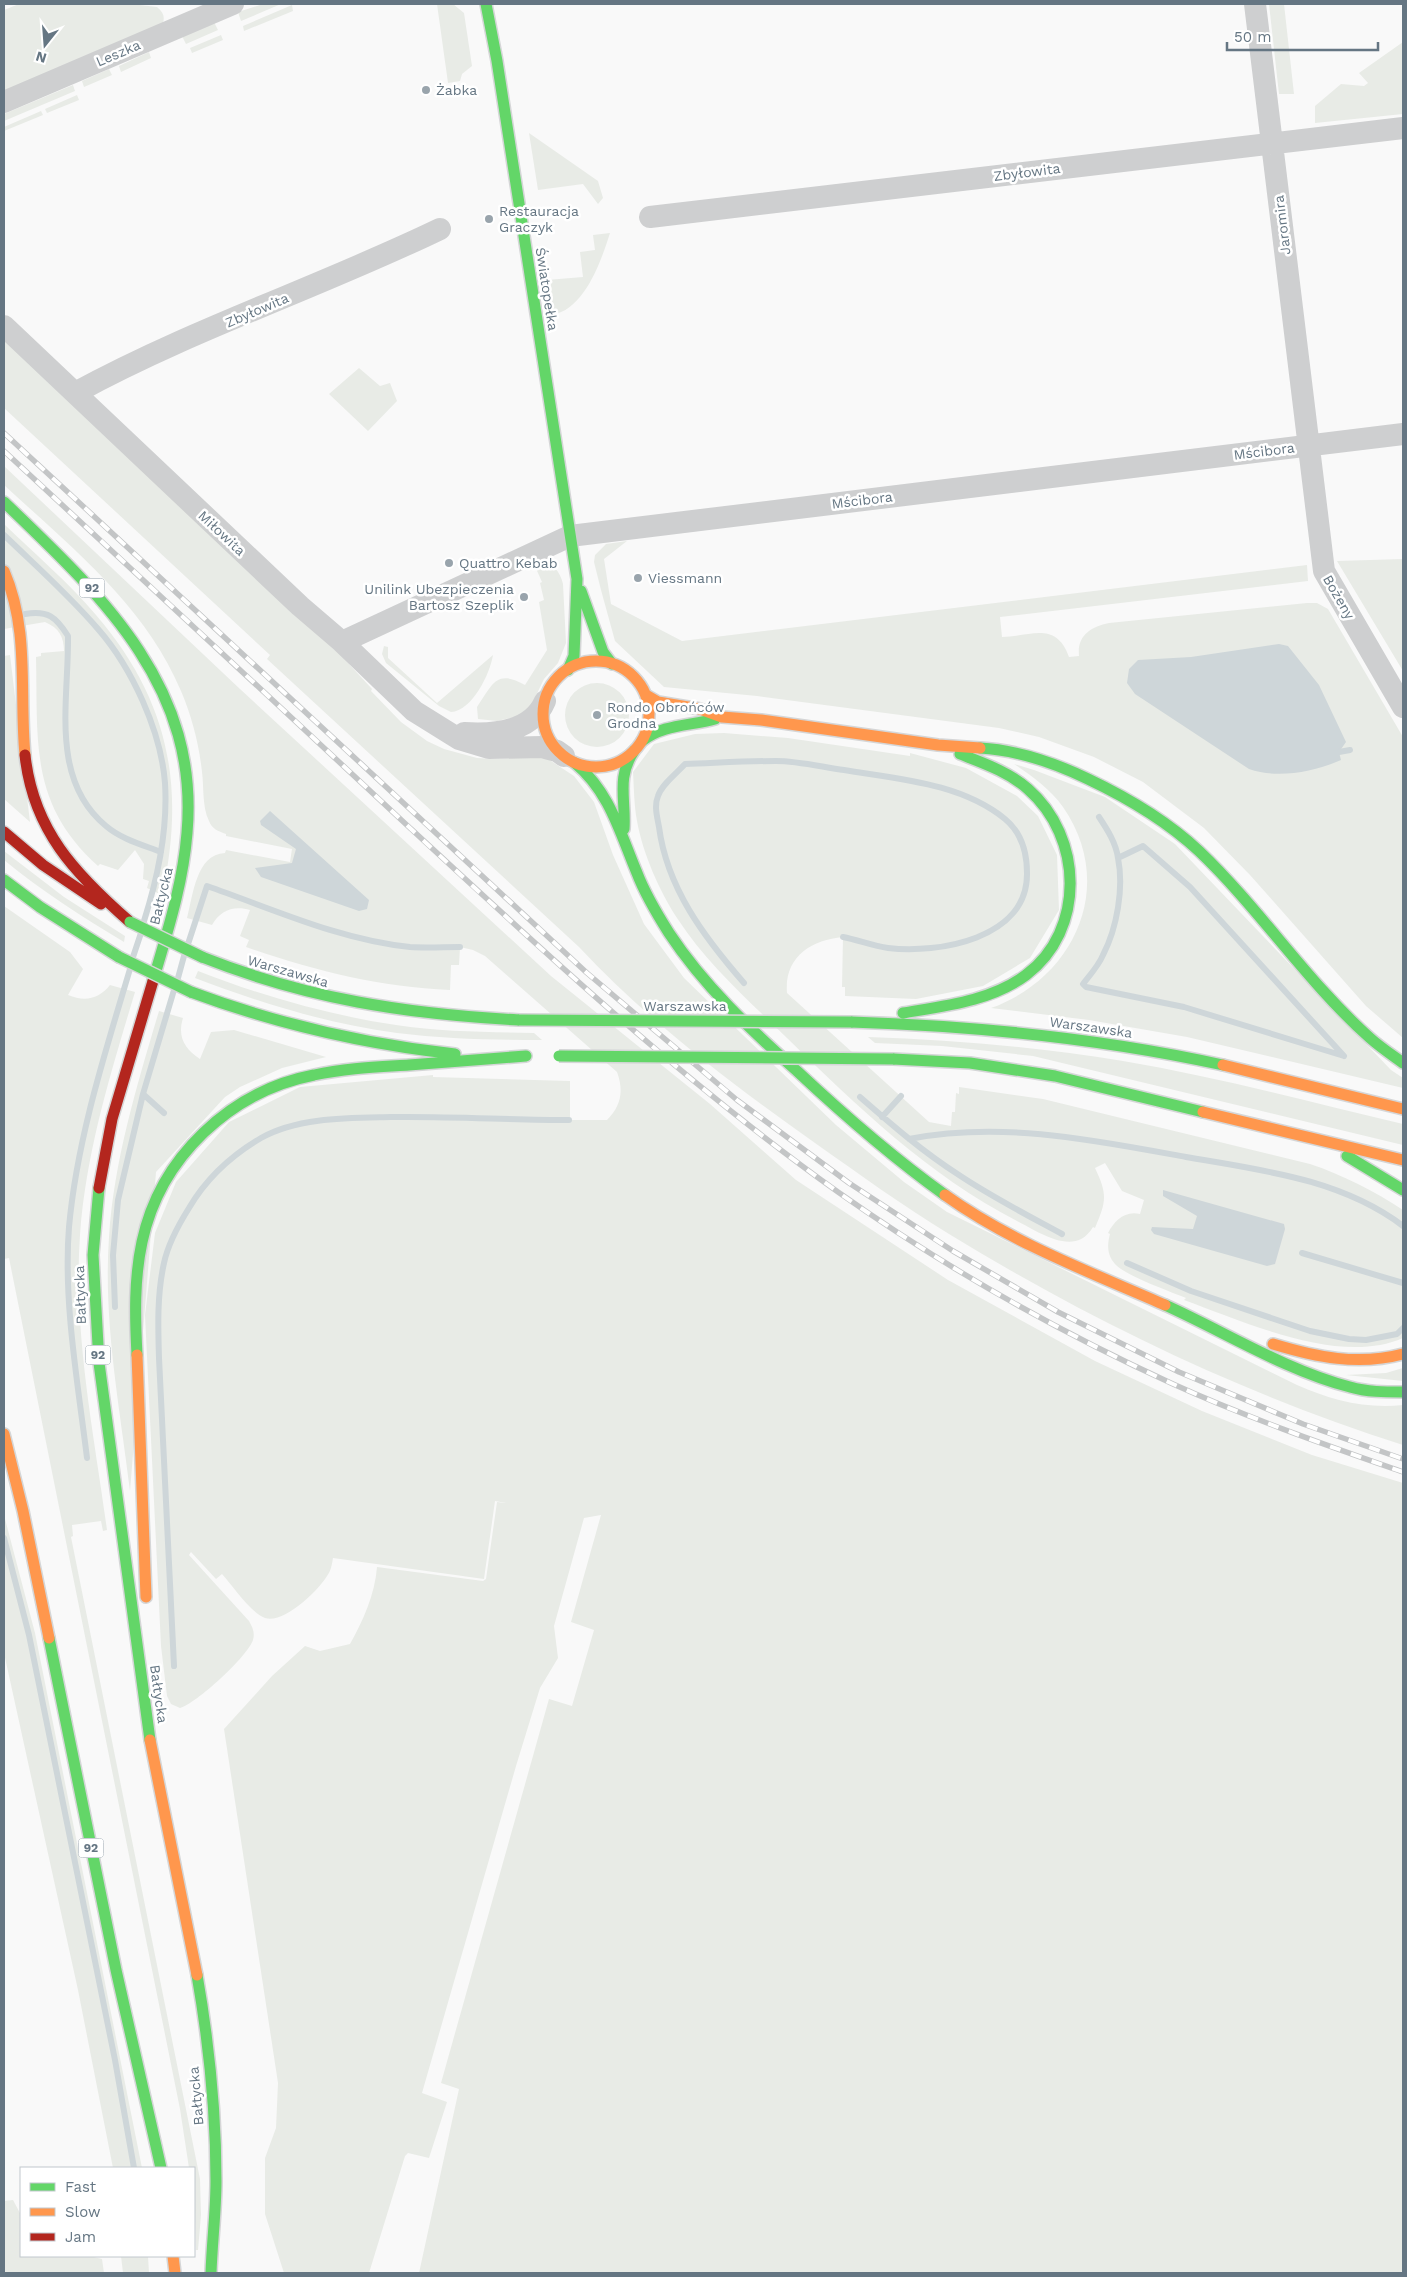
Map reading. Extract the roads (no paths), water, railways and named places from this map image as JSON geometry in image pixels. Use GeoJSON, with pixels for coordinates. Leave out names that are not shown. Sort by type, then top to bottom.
{"type":"FeatureCollection","features":[{"type":"Feature","properties":{"kind":"main road","name":"Światopełka"},"geometry":{"type":"LineString","coordinates":[[486,4],[497,61],[576,579],[574,652],[568,670]]}},
{"type":"Feature","properties":{"kind":"main road","name":"Bałtycka"},"geometry":{"type":"LineString","coordinates":[[4,502],[112,609],[137,642],[154,671],[170,705],[187,776],[189,834],[181,883],[114,1115],[99,1187],[93,1265],[96,1338],[144,1694],[160,1799],[195,1966],[206,2032],[216,2165],[211,2273]]}},
{"type":"Feature","properties":{"kind":"main road"},"geometry":{"type":"LineString","coordinates":[[4,571],[16,602],[22,639],[26,754],[36,808],[67,858],[101,895],[130,922]]}},
{"type":"Feature","properties":{"kind":"main road","name":"Światopełka"},"geometry":{"type":"LineString","coordinates":[[576,579],[603,652],[612,664]]}},
{"type":"Feature","properties":{"kind":"main road"},"geometry":{"type":"LineString","coordinates":[[1403,1063],[1371,1039],[1347,1016],[1199,851],[1171,827],[1147,811],[1092,780],[1031,756],[987,748],[938,745],[761,720],[722,717],[700,709],[658,702],[646,695],[634,678],[612,664],[588,663],[568,670],[553,685],[546,701],[544,714],[546,730],[554,746],[594,779],[623,835],[643,887],[670,936],[699,974],[763,1040],[891,1155],[943,1194],[1003,1230],[1043,1251],[1211,1326],[1324,1381],[1359,1390],[1382,1393],[1403,1392]]}},
{"type":"Feature","properties":{"kind":"main road"},"geometry":{"type":"LineString","coordinates":[[642,741],[649,719],[646,695]]}},
{"type":"Feature","properties":{"kind":"main road"},"geometry":{"type":"LineString","coordinates":[[623,835],[625,818],[622,771],[642,741],[661,728],[698,725],[722,717]]}},
{"type":"Feature","properties":{"kind":"main road"},"geometry":{"type":"LineString","coordinates":[[851,1022],[962,1002],[1009,986],[1027,974],[1048,954],[1068,915],[1071,886],[1069,855],[1059,827],[1050,814],[1029,790],[1013,778],[938,745]]}},
{"type":"Feature","properties":{"kind":"main road"},"geometry":{"type":"LineString","coordinates":[[569,759],[588,766],[606,766],[617,763],[634,751]]}},
{"type":"Feature","properties":{"kind":"main road","name":"Warszawska"},"geometry":{"type":"LineString","coordinates":[[4,832],[43,865],[130,922],[202,957],[253,977],[352,1004],[413,1013],[519,1020],[851,1022],[985,1028],[1099,1042],[1220,1065],[1403,1109]]}},
{"type":"Feature","properties":{"kind":"main road"},"geometry":{"type":"LineString","coordinates":[[4,880],[54,917],[119,957],[191,992],[264,1019],[336,1037],[387,1047],[531,1056],[324,1071],[282,1082],[258,1092],[215,1120],[178,1162],[163,1187],[148,1219],[136,1276],[135,1309],[146,1606]]}},
{"type":"Feature","properties":{"kind":"main road"},"geometry":{"type":"LineString","coordinates":[[555,1056],[948,1061],[1028,1071],[1403,1160]]}},
{"type":"Feature","properties":{"kind":"main road"},"geometry":{"type":"LineString","coordinates":[[1300,1135],[1349,1157],[1403,1190]]}},
{"type":"Feature","properties":{"kind":"main road"},"geometry":{"type":"LineString","coordinates":[[1211,1326],[1322,1356],[1368,1360],[1391,1358],[1403,1354]]}},
{"type":"Feature","properties":{"kind":"main road","name":"92"},"geometry":{"type":"LineString","coordinates":[[4,1434],[23,1511],[116,1970],[161,2167]]}},
{"type":"Feature","properties":{"kind":"main road"},"geometry":{"type":"LineString","coordinates":[[144,1694],[147,1625]]}},
{"type":"Feature","properties":{"kind":"main road"},"geometry":{"type":"LineString","coordinates":[[173,2257],[175,2273]]}},
{"type":"Feature","properties":{"kind":"street","name":"Leszka"},"geometry":{"type":"LineString","coordinates":[[4,102],[233,4]]}},
{"type":"Feature","properties":{"kind":"street","name":"Jaromira"},"geometry":{"type":"LineString","coordinates":[[1255,4],[1307,446]]}},
{"type":"Feature","properties":{"kind":"street","name":"Zbyłowita"},"geometry":{"type":"LineString","coordinates":[[650,217],[1403,128]]}},
{"type":"Feature","properties":{"kind":"street","name":"Zbyłowita"},"geometry":{"type":"LineString","coordinates":[[75,393],[122,368],[333,278],[440,229]]}},
{"type":"Feature","properties":{"kind":"street","name":"Miłowita"},"geometry":{"type":"LineString","coordinates":[[4,326],[414,711],[448,731],[459,740],[482,747],[505,749],[539,747],[552,749],[569,759]]}},
{"type":"Feature","properties":{"kind":"street","name":"Mścibora"},"geometry":{"type":"LineString","coordinates":[[342,642],[570,536],[1403,434]]}},
{"type":"Feature","properties":{"kind":"street","name":"Bożeny"},"geometry":{"type":"LineString","coordinates":[[1307,446],[1324,571],[1403,707]]}},
{"type":"Feature","properties":{"kind":"street"},"geometry":{"type":"LineString","coordinates":[[448,731],[479,733],[515,728],[535,718],[546,701]]}},
{"type":"Feature","properties":{"kind":"waterway"},"geometry":{"type":"LineString","coordinates":[[4,535],[76,604],[98,629],[133,681],[151,722],[158,742],[162,763],[166,801],[158,870],[144,921]]}},
{"type":"Feature","properties":{"kind":"waterway"},"geometry":{"type":"LineString","coordinates":[[25,614],[40,613],[51,616],[68,636],[66,737],[69,762],[76,785],[88,807],[106,826],[118,835],[161,852]]}},
{"type":"Feature","properties":{"kind":"waterway"},"geometry":{"type":"LineString","coordinates":[[1339,752],[1350,750]]}},
{"type":"Feature","properties":{"kind":"waterway"},"geometry":{"type":"LineString","coordinates":[[744,983],[715,948],[690,911],[670,871],[663,849],[656,807],[657,800],[663,787],[685,764],[784,761],[928,784],[969,797],[988,807],[1005,819],[1016,830],[1025,850],[1027,865],[1023,895],[1013,913],[997,927],[977,938],[931,948],[888,948],[843,937]]}},
{"type":"Feature","properties":{"kind":"waterway"},"geometry":{"type":"LineString","coordinates":[[1099,817],[1111,836],[1117,852],[1120,870],[1120,895],[1108,944],[1099,962],[1083,984],[1086,987],[1184,1007],[1344,1056]]}},
{"type":"Feature","properties":{"kind":"waterway"},"geometry":{"type":"LineString","coordinates":[[1118,858],[1143,846],[1190,887],[1344,1056]]}},
{"type":"Feature","properties":{"kind":"waterway"},"geometry":{"type":"LineString","coordinates":[[188,944],[207,886],[307,923],[358,938],[410,947],[460,947]]}},
{"type":"Feature","properties":{"kind":"waterway"},"geometry":{"type":"LineString","coordinates":[[133,957],[141,933]]}},
{"type":"Feature","properties":{"kind":"waterway"},"geometry":{"type":"LineString","coordinates":[[178,978],[184,956]]}},
{"type":"Feature","properties":{"kind":"waterway"},"geometry":{"type":"LineString","coordinates":[[87,1458],[70,1313],[68,1284],[69,1227],[78,1161],[85,1129],[130,969]]}},
{"type":"Feature","properties":{"kind":"waterway"},"geometry":{"type":"LineString","coordinates":[[164,1113],[143,1094],[174,990]]}},
{"type":"Feature","properties":{"kind":"waterway"},"geometry":{"type":"LineString","coordinates":[[115,1307],[113,1255],[118,1200],[143,1094]]}},
{"type":"Feature","properties":{"kind":"waterway"},"geometry":{"type":"LineString","coordinates":[[882,1117],[901,1096]]}},
{"type":"Feature","properties":{"kind":"waterway"},"geometry":{"type":"LineString","coordinates":[[860,1097],[908,1138],[971,1183],[1062,1234]]}},
{"type":"Feature","properties":{"kind":"waterway"},"geometry":{"type":"LineString","coordinates":[[174,1666],[158,1310],[160,1286],[168,1249],[185,1214],[203,1187],[220,1168],[261,1138],[276,1131],[308,1122],[391,1117],[569,1120]]}},
{"type":"Feature","properties":{"kind":"waterway"},"geometry":{"type":"LineString","coordinates":[[909,1139],[944,1134],[1013,1132],[1117,1144],[1271,1172],[1327,1187],[1379,1210],[1403,1226]]}},
{"type":"Feature","properties":{"kind":"waterway"},"geometry":{"type":"LineString","coordinates":[[1302,1253],[1403,1283]]}},
{"type":"Feature","properties":{"kind":"waterway"},"geometry":{"type":"LineString","coordinates":[[1127,1263],[1191,1291],[1310,1331],[1349,1339],[1366,1340],[1397,1334],[1403,1328]]}},
{"type":"Feature","properties":{"kind":"waterway"},"geometry":{"type":"LineString","coordinates":[[4,1538],[29,1635],[115,2060],[134,2167]]}},
{"type":"Feature","properties":{"kind":"railway"},"geometry":{"type":"LineString","coordinates":[[4,433],[587,973],[737,1100],[849,1183],[953,1251],[1058,1312],[1179,1372],[1303,1424],[1403,1459]]}},
{"type":"Feature","properties":{"kind":"railway"},"geometry":{"type":"LineString","coordinates":[[4,451],[461,876],[565,970],[726,1107],[838,1192],[918,1246],[1001,1296],[1130,1364],[1173,1384],[1287,1431],[1403,1472]]}},
{"type":"Feature","properties":{"kind":"place","name":"Żabka"},"geometry":{"type":"Point","coordinates":[426,90]}},
{"type":"Feature","properties":{"kind":"place","name":"Restauracja Graczyk"},"geometry":{"type":"Point","coordinates":[489,219]}},
{"type":"Feature","properties":{"kind":"place","name":"Quattro Kebab"},"geometry":{"type":"Point","coordinates":[449,563]}},
{"type":"Feature","properties":{"kind":"place","name":"Viessmann"},"geometry":{"type":"Point","coordinates":[638,578]}},
{"type":"Feature","properties":{"kind":"place","name":"Unilink Ubezpieczenia Bartosz Szeplik"},"geometry":{"type":"Point","coordinates":[524,597]}},
{"type":"Feature","properties":{"kind":"place","name":"Rondo Obrońców Grodna"},"geometry":{"type":"Point","coordinates":[597,715]}}]}
